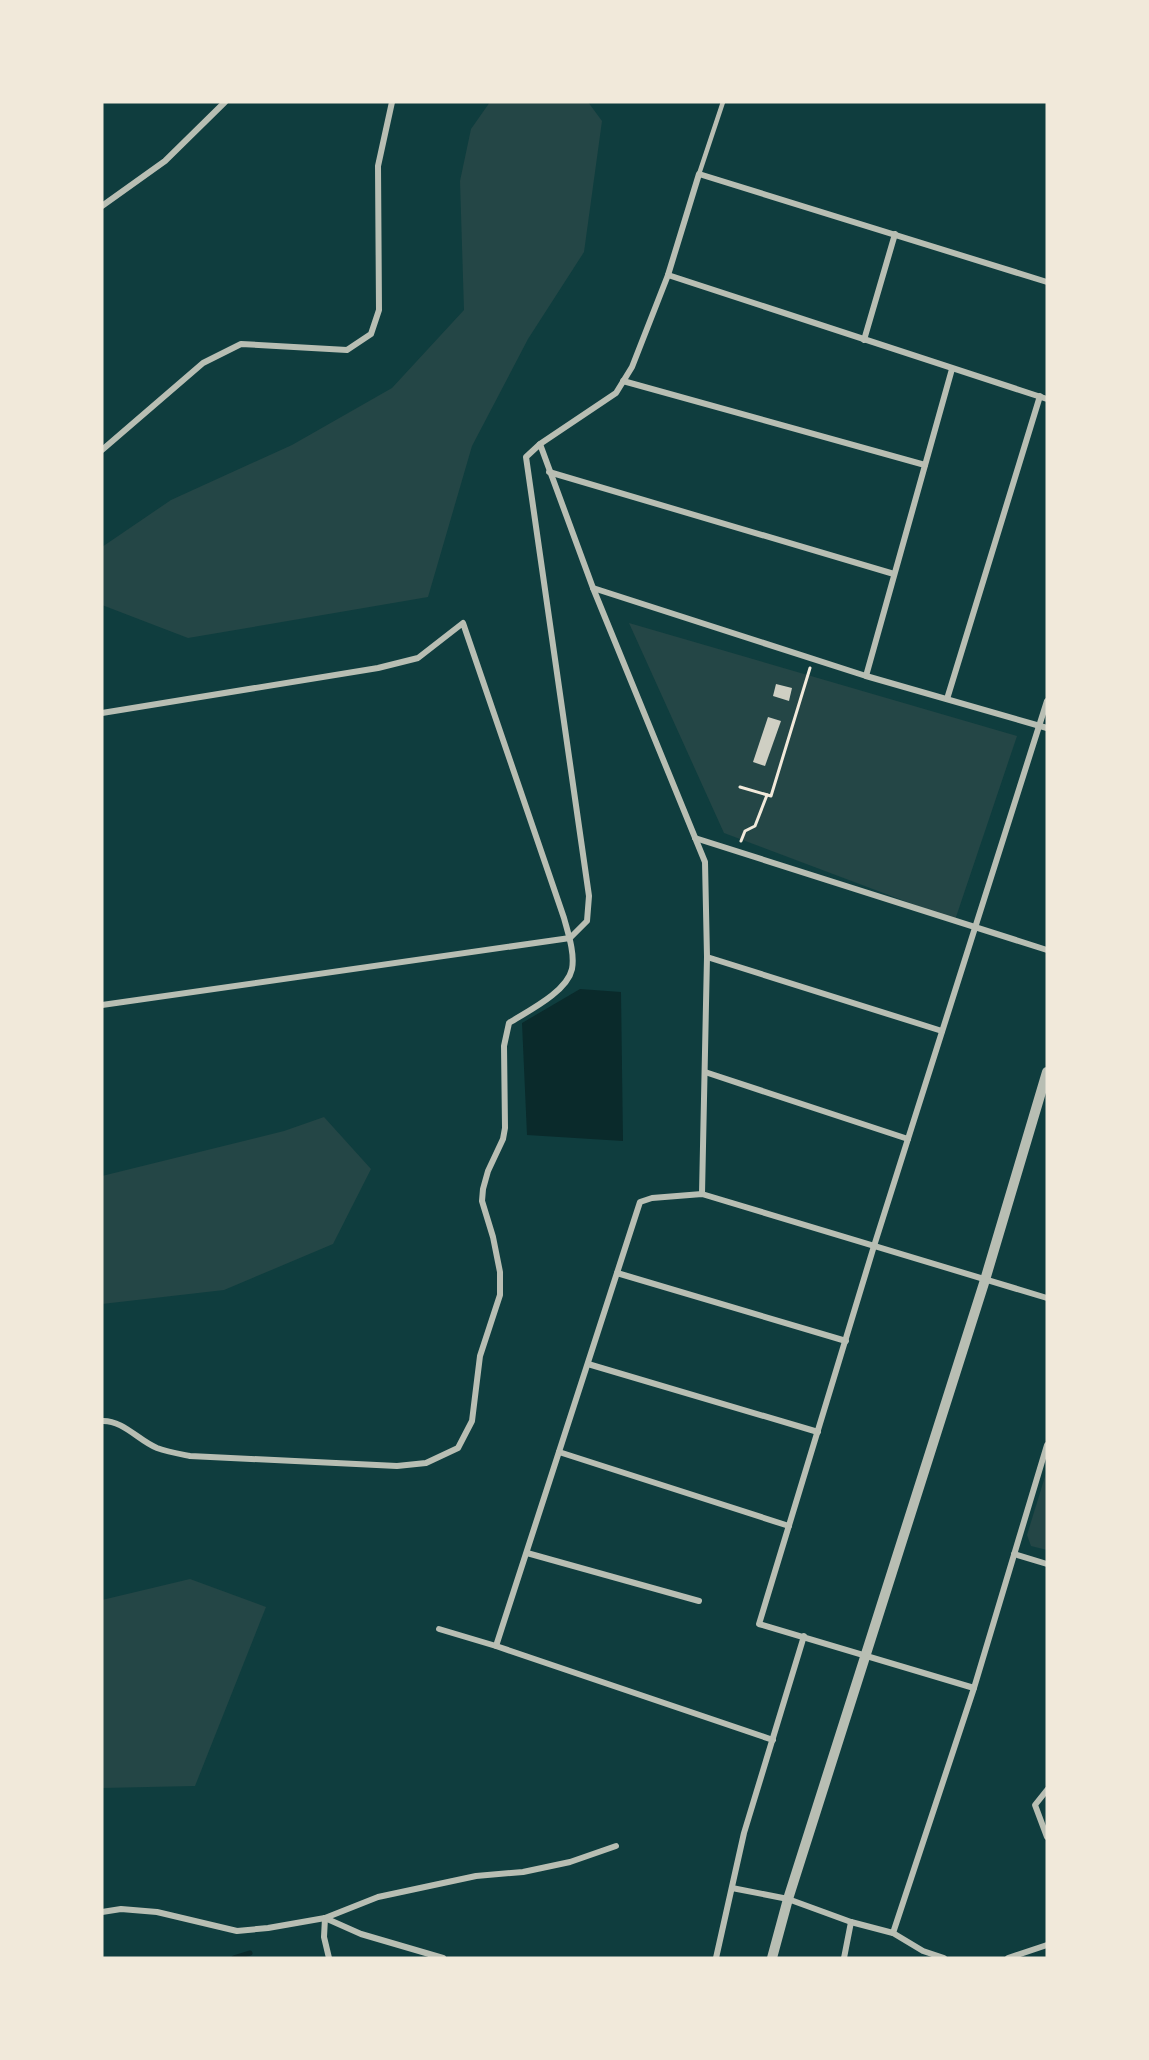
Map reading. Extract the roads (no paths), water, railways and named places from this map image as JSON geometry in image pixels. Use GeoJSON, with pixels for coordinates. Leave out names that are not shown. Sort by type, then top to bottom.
{"type":"FeatureCollection","features":[{"type":"Feature","properties":{"kind":"street"},"geometry":{"type":"LineString","coordinates":[[102,206],[165,161],[225,102]]}},
{"type":"Feature","properties":{"kind":"street"},"geometry":{"type":"LineString","coordinates":[[102,450],[203,363],[241,344],[347,350],[371,334],[379,310],[378,166],[392,102]]}},
{"type":"Feature","properties":{"kind":"street"},"geometry":{"type":"LineString","coordinates":[[102,1005],[570,938],[586,921],[589,897],[526,457],[540,444],[616,393],[632,367],[668,275],[699,174],[1047,282]]}},
{"type":"Feature","properties":{"kind":"street"},"geometry":{"type":"LineString","coordinates":[[864,340],[895,234]]}},
{"type":"Feature","properties":{"kind":"street"},"geometry":{"type":"LineString","coordinates":[[668,275],[1043,398],[947,699]]}},
{"type":"Feature","properties":{"kind":"street"},"geometry":{"type":"LineString","coordinates":[[866,676],[952,369]]}},
{"type":"Feature","properties":{"kind":"street"},"geometry":{"type":"LineString","coordinates":[[623,381],[925,465]]}},
{"type":"Feature","properties":{"kind":"street"},"geometry":{"type":"LineString","coordinates":[[540,444],[593,588],[705,862],[707,957],[702,1194]]}},
{"type":"Feature","properties":{"kind":"street"},"geometry":{"type":"LineString","coordinates":[[549,472],[894,574]]}},
{"type":"Feature","properties":{"kind":"street"},"geometry":{"type":"LineString","coordinates":[[593,588],[866,676],[1047,728]]}},
{"type":"Feature","properties":{"kind":"street"},"geometry":{"type":"LineString","coordinates":[[102,713],[378,668],[417,658],[463,623],[570,938],[572,970],[562,988],[509,1023],[504,1046],[505,1128],[488,1172],[482,1201],[494,1237],[500,1272],[500,1295],[480,1356],[472,1421],[458,1448],[426,1463],[398,1467],[190,1456],[157,1448],[123,1428],[102,1421]]}},
{"type":"Feature","properties":{"kind":"street"},"geometry":{"type":"LineString","coordinates":[[974,1688],[759,1624],[874,1246],[1047,701]]}},
{"type":"Feature","properties":{"kind":"street"},"geometry":{"type":"LineString","coordinates":[[694,838],[1047,950]]}},
{"type":"Feature","properties":{"kind":"street"},"geometry":{"type":"LineString","coordinates":[[707,957],[942,1030]]}},
{"type":"Feature","properties":{"kind":"street"},"geometry":{"type":"LineString","coordinates":[[705,1072],[908,1139]]}},
{"type":"Feature","properties":{"kind":"street"},"geometry":{"type":"LineString","coordinates":[[772,1958],[788,1899],[985,1280],[1047,1072]]}},
{"type":"Feature","properties":{"kind":"street"},"geometry":{"type":"LineString","coordinates":[[496,1646],[640,1202],[652,1198],[702,1194],[1047,1298]]}},
{"type":"Feature","properties":{"kind":"street"},"geometry":{"type":"LineString","coordinates":[[617,1273],[846,1341]]}},
{"type":"Feature","properties":{"kind":"street"},"geometry":{"type":"LineString","coordinates":[[588,1364],[818,1432]]}},
{"type":"Feature","properties":{"kind":"street"},"geometry":{"type":"LineString","coordinates":[[893,1933],[974,1688],[1047,1445]]}},
{"type":"Feature","properties":{"kind":"street"},"geometry":{"type":"LineString","coordinates":[[559,1452],[789,1526]]}},
{"type":"Feature","properties":{"kind":"street"},"geometry":{"type":"LineString","coordinates":[[526,1552],[699,1601]]}},
{"type":"Feature","properties":{"kind":"street"},"geometry":{"type":"LineString","coordinates":[[1014,1554],[1047,1564]]}},
{"type":"Feature","properties":{"kind":"street"},"geometry":{"type":"LineString","coordinates":[[439,1629],[496,1646],[773,1740]]}},
{"type":"Feature","properties":{"kind":"street"},"geometry":{"type":"LineString","coordinates":[[716,1958],[744,1833],[804,1636]]}},
{"type":"Feature","properties":{"kind":"street"},"geometry":{"type":"LineString","coordinates":[[1047,1790],[1035,1805],[1047,1837]]}},
{"type":"Feature","properties":{"kind":"street"},"geometry":{"type":"LineString","coordinates":[[102,1912],[121,1909],[157,1912],[237,1931],[268,1928],[325,1918],[378,1897],[476,1876],[523,1872],[570,1862],[616,1846]]}},
{"type":"Feature","properties":{"kind":"street"},"geometry":{"type":"LineString","coordinates":[[732,1888],[788,1899],[851,1922],[893,1933],[923,1954],[944,1958]]}},
{"type":"Feature","properties":{"kind":"street"},"geometry":{"type":"LineString","coordinates":[[325,1918],[324,1937],[329,1958]]}},
{"type":"Feature","properties":{"kind":"street"},"geometry":{"type":"LineString","coordinates":[[325,1918],[362,1934],[443,1958]]}},
{"type":"Feature","properties":{"kind":"street"},"geometry":{"type":"LineString","coordinates":[[844,1958],[851,1922]]}},
{"type":"Feature","properties":{"kind":"street"},"geometry":{"type":"LineString","coordinates":[[1008,1958],[1047,1945]]}},
{"type":"Feature","properties":{"kind":"lane"},"geometry":{"type":"LineString","coordinates":[[699,174],[723,102]]}},
{"type":"Feature","properties":{"kind":"waterway"},"geometry":{"type":"LineString","coordinates":[[234,1958],[250,1953]]}}]}
